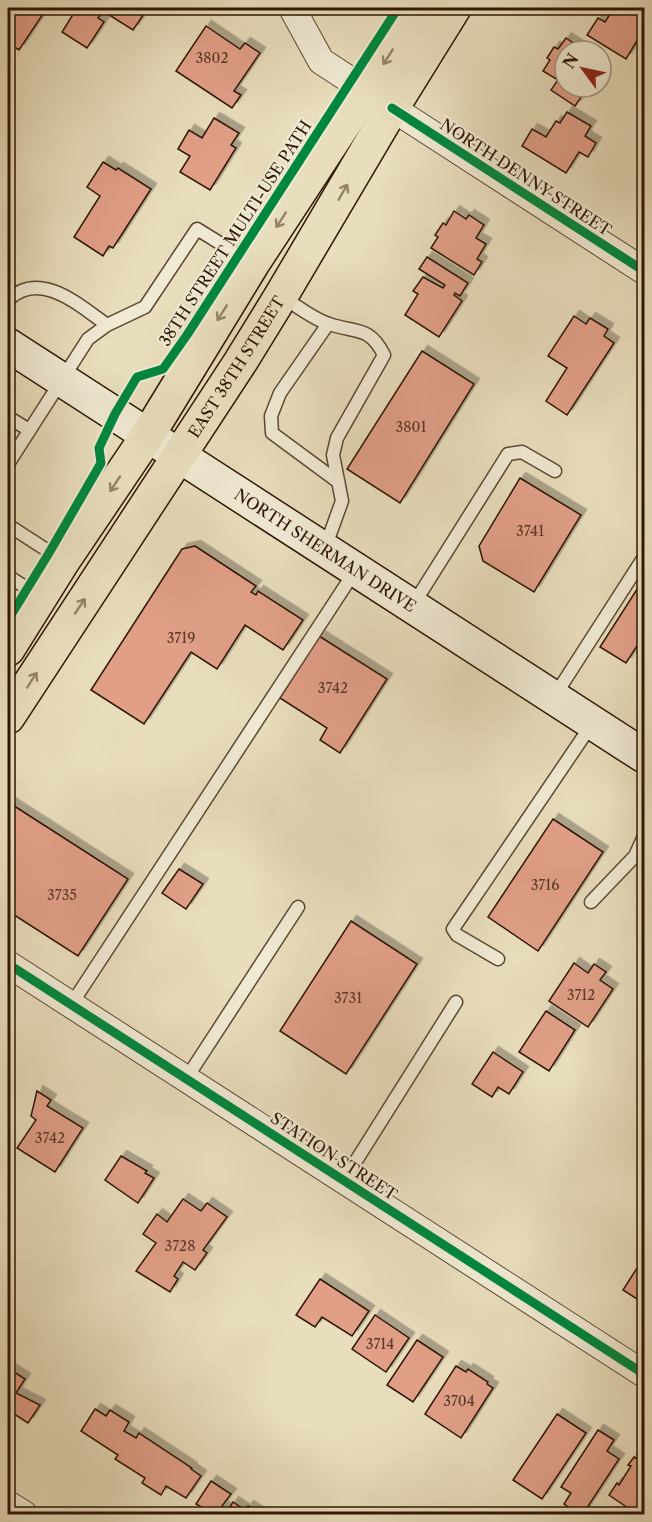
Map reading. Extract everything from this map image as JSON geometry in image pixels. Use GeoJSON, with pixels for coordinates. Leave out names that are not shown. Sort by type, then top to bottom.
{"type":"FeatureCollection","features":[{"type":"Feature","properties":{"kind":"main road","name":"EAST 38TH STREET"},"geometry":{"type":"LineString","coordinates":[[8,717],[180,456],[281,296],[379,100],[420,8]]}},
{"type":"Feature","properties":{"kind":"main road","name":"EAST 38TH STREET"},"geometry":{"type":"LineString","coordinates":[[8,649],[40,596],[148,435],[253,263],[379,100],[454,8]]}},
{"type":"Feature","properties":{"kind":"main road","name":"NORTH SHERMAN DRIVE"},"geometry":{"type":"LineString","coordinates":[[8,345],[645,756]]}},
{"type":"Feature","properties":{"kind":"street","name":"NORTH DENNY STREET"},"geometry":{"type":"LineString","coordinates":[[292,8],[321,61],[645,271]]}},
{"type":"Feature","properties":{"kind":"street","name":"STATION STREET"},"geometry":{"type":"LineString","coordinates":[[8,964],[645,1374]]}},
{"type":"Feature","properties":{"kind":"street"},"geometry":{"type":"LineString","coordinates":[[8,1504],[24,1515]]}},
{"type":"Feature","properties":{"kind":"lane"},"geometry":{"type":"LineString","coordinates":[[8,464],[88,339],[107,324],[145,307],[197,229],[253,263]]}},
{"type":"Feature","properties":{"kind":"lane"},"geometry":{"type":"LineString","coordinates":[[8,300],[13,295],[32,287],[47,289],[70,298],[107,324]]}},
{"type":"Feature","properties":{"kind":"lane"},"geometry":{"type":"LineString","coordinates":[[281,296],[328,324],[358,330],[378,343],[384,355],[337,438],[333,454],[342,501],[324,549]]}},
{"type":"Feature","properties":{"kind":"lane"},"geometry":{"type":"LineString","coordinates":[[328,324],[280,393],[271,416],[272,434],[337,481]]}},
{"type":"Feature","properties":{"kind":"lane"},"geometry":{"type":"LineString","coordinates":[[8,417],[29,430]]}},
{"type":"Feature","properties":{"kind":"lane"},"geometry":{"type":"LineString","coordinates":[[412,606],[508,454],[522,452],[555,471]]}},
{"type":"Feature","properties":{"kind":"lane"},"geometry":{"type":"LineString","coordinates":[[8,525],[63,561]]}},
{"type":"Feature","properties":{"kind":"lane"},"geometry":{"type":"LineString","coordinates":[[554,698],[645,557]]}},
{"type":"Feature","properties":{"kind":"lane"},"geometry":{"type":"LineString","coordinates":[[71,1005],[356,570]]}},
{"type":"Feature","properties":{"kind":"lane"},"geometry":{"type":"LineString","coordinates":[[9,581],[40,596]]}},
{"type":"Feature","properties":{"kind":"lane"},"geometry":{"type":"LineString","coordinates":[[498,959],[457,935],[453,929],[592,723]]}},
{"type":"Feature","properties":{"kind":"lane"},"geometry":{"type":"LineString","coordinates":[[591,902],[635,856],[645,836]]}},
{"type":"Feature","properties":{"kind":"lane"},"geometry":{"type":"LineString","coordinates":[[186,1079],[298,907]]}},
{"type":"Feature","properties":{"kind":"lane"},"geometry":{"type":"LineString","coordinates":[[344,1180],[456,1002]]}},
{"type":"Feature","properties":{"kind":"building"},"geometry":{"type":"Polygon","coordinates":[[[23,8],[47,8],[19,50],[8,43],[8,19],[13,11],[19,15],[23,8]]]}},
{"type":"Feature","properties":{"kind":"building"},"geometry":{"type":"Polygon","coordinates":[[[77,8],[148,8],[133,30],[103,11],[98,18],[104,22],[87,48],[62,32],[77,8]]]}},
{"type":"Feature","properties":{"kind":"building"},"geometry":{"type":"Polygon","coordinates":[[[614,8],[644,8],[644,29],[626,59],[613,51],[613,39],[594,39],[587,35],[598,18],[605,22],[614,8]]]}},
{"type":"Feature","properties":{"kind":"building"},"geometry":{"type":"Polygon","coordinates":[[[206,26],[240,49],[245,43],[260,53],[234,91],[241,95],[232,108],[176,71],[206,26]]]}},
{"type":"Feature","properties":{"kind":"building"},"geometry":{"type":"Polygon","coordinates":[[[553,49],[553,77],[543,71],[550,60],[547,58],[553,49]]]}},
{"type":"Feature","properties":{"kind":"building"},"geometry":{"type":"Polygon","coordinates":[[[564,99],[580,99],[575,106],[564,99]]]}},
{"type":"Feature","properties":{"kind":"building"},"geometry":{"type":"Polygon","coordinates":[[[567,112],[591,126],[585,136],[596,143],[588,157],[579,152],[566,173],[522,146],[532,129],[546,137],[556,121],[560,123],[567,112]]]}},
{"type":"Feature","properties":{"kind":"building"},"geometry":{"type":"Polygon","coordinates":[[[214,118],[239,133],[231,145],[236,148],[210,190],[180,172],[190,156],[178,149],[189,130],[202,138],[214,118]]]}},
{"type":"Feature","properties":{"kind":"building"},"geometry":{"type":"Polygon","coordinates":[[[103,162],[116,170],[118,168],[151,189],[113,248],[109,246],[103,256],[74,237],[100,196],[87,187],[103,162]]]}},
{"type":"Feature","properties":{"kind":"building"},"geometry":{"type":"Polygon","coordinates":[[[454,211],[466,219],[469,215],[484,225],[476,238],[486,244],[477,259],[482,262],[474,275],[431,248],[438,237],[435,235],[443,223],[446,225],[454,211]]]}},
{"type":"Feature","properties":{"kind":"building"},"geometry":{"type":"Polygon","coordinates":[[[427,257],[468,283],[460,296],[455,293],[454,295],[462,301],[439,337],[405,315],[418,294],[413,291],[423,277],[443,288],[445,285],[419,269],[427,257]]]}},
{"type":"Feature","properties":{"kind":"building"},"geometry":{"type":"Polygon","coordinates":[[[574,316],[586,324],[590,318],[608,329],[604,336],[614,343],[567,415],[546,401],[567,368],[548,356],[574,316]]]}},
{"type":"Feature","properties":{"kind":"building"},"geometry":{"type":"Polygon","coordinates":[[[422,351],[474,384],[400,503],[347,469],[422,351]]]}},
{"type":"Feature","properties":{"kind":"building"},"geometry":{"type":"Polygon","coordinates":[[[520,478],[581,515],[534,592],[483,561],[479,546],[520,478]]]}},
{"type":"Feature","properties":{"kind":"building"},"geometry":{"type":"Polygon","coordinates":[[[195,546],[256,586],[251,592],[256,595],[258,591],[303,620],[283,650],[245,625],[217,669],[191,652],[144,724],[91,690],[182,549],[195,546]]]}},
{"type":"Feature","properties":{"kind":"building"},"geometry":{"type":"Polygon","coordinates":[[[641,583],[644,585],[644,635],[626,663],[600,647],[641,583]]]}},
{"type":"Feature","properties":{"kind":"building"},"geometry":{"type":"Polygon","coordinates":[[[319,636],[387,679],[340,753],[320,740],[327,728],[280,698],[319,636]]]}},
{"type":"Feature","properties":{"kind":"building"},"geometry":{"type":"Polygon","coordinates":[[[8,802],[128,879],[78,956],[8,911],[8,802]]]}},
{"type":"Feature","properties":{"kind":"building"},"geometry":{"type":"Polygon","coordinates":[[[553,819],[603,852],[538,951],[488,917],[553,819]]]}},
{"type":"Feature","properties":{"kind":"building"},"geometry":{"type":"Polygon","coordinates":[[[179,869],[203,884],[186,909],[162,893],[179,869]]]}},
{"type":"Feature","properties":{"kind":"building"},"geometry":{"type":"Polygon","coordinates":[[[351,921],[417,964],[346,1074],[280,1031],[351,921]]]}},
{"type":"Feature","properties":{"kind":"building"},"geometry":{"type":"Polygon","coordinates":[[[574,963],[588,973],[594,964],[606,972],[600,980],[613,989],[588,1027],[549,1001],[574,963]]]}},
{"type":"Feature","properties":{"kind":"building"},"geometry":{"type":"Polygon","coordinates":[[[546,1011],[575,1030],[549,1071],[519,1052],[546,1011]]]}},
{"type":"Feature","properties":{"kind":"building"},"geometry":{"type":"Polygon","coordinates":[[[493,1052],[523,1072],[509,1094],[498,1087],[492,1097],[472,1084],[493,1052]]]}},
{"type":"Feature","properties":{"kind":"building"},"geometry":{"type":"Polygon","coordinates":[[[37,1091],[51,1100],[47,1106],[83,1128],[55,1172],[17,1148],[36,1120],[31,1116],[37,1091]]]}},
{"type":"Feature","properties":{"kind":"building"},"geometry":{"type":"Polygon","coordinates":[[[121,1156],[147,1171],[145,1173],[154,1178],[138,1203],[105,1180],[121,1156]]]}},
{"type":"Feature","properties":{"kind":"building"},"geometry":{"type":"Polygon","coordinates":[[[183,1199],[201,1211],[207,1203],[227,1217],[203,1250],[207,1253],[195,1270],[183,1262],[174,1276],[178,1279],[170,1292],[136,1271],[156,1243],[143,1234],[157,1214],[167,1222],[183,1199]]]}},
{"type":"Feature","properties":{"kind":"building"},"geometry":{"type":"Polygon","coordinates":[[[644,1257],[644,1288],[637,1299],[623,1290],[644,1257]]]}},
{"type":"Feature","properties":{"kind":"building"},"geometry":{"type":"Polygon","coordinates":[[[320,1279],[369,1311],[352,1336],[322,1317],[315,1327],[296,1315],[320,1279]]]}},
{"type":"Feature","properties":{"kind":"building"},"geometry":{"type":"Polygon","coordinates":[[[375,1315],[409,1338],[386,1372],[352,1349],[375,1315]]]}},
{"type":"Feature","properties":{"kind":"building"},"geometry":{"type":"Polygon","coordinates":[[[417,1340],[443,1357],[413,1402],[387,1385],[417,1340]]]}},
{"type":"Feature","properties":{"kind":"building"},"geometry":{"type":"Polygon","coordinates":[[[456,1366],[466,1372],[468,1369],[493,1388],[461,1438],[425,1414],[456,1366]]]}},
{"type":"Feature","properties":{"kind":"building"},"geometry":{"type":"Polygon","coordinates":[[[8,1368],[25,1379],[16,1393],[40,1405],[28,1423],[8,1410],[8,1368]]]}},
{"type":"Feature","properties":{"kind":"building"},"geometry":{"type":"Polygon","coordinates":[[[95,1409],[106,1416],[110,1410],[129,1422],[124,1431],[136,1438],[139,1433],[201,1476],[186,1498],[166,1486],[161,1495],[142,1483],[145,1478],[115,1459],[118,1455],[81,1431],[95,1409]]]}},
{"type":"Feature","properties":{"kind":"building"},"geometry":{"type":"Polygon","coordinates":[[[557,1414],[586,1433],[542,1499],[513,1480],[557,1414]]]}},
{"type":"Feature","properties":{"kind":"building"},"geometry":{"type":"Polygon","coordinates":[[[598,1430],[614,1440],[607,1451],[619,1459],[583,1514],[579,1514],[564,1504],[571,1493],[561,1487],[598,1430]]]}},
{"type":"Feature","properties":{"kind":"building"},"geometry":{"type":"Polygon","coordinates":[[[634,1457],[644,1463],[644,1503],[637,1514],[609,1495],[617,1483],[619,1485],[634,1457]]]}},
{"type":"Feature","properties":{"kind":"building"},"geometry":{"type":"Polygon","coordinates":[[[211,1481],[231,1494],[222,1506],[228,1510],[233,1502],[245,1510],[248,1506],[261,1514],[213,1514],[196,1504],[211,1481]]]}},
{"type":"Feature","properties":{"kind":"cycle path","name":"38TH STREET MULTI-USE PATH"},"geometry":{"type":"LineString","coordinates":[[8,620],[101,463],[99,448],[115,414],[137,377],[163,369],[398,8]]}},
{"type":"Feature","properties":{"kind":"cycle path"},"geometry":{"type":"LineString","coordinates":[[392,108],[644,271]]}},
{"type":"Feature","properties":{"kind":"cycle path"},"geometry":{"type":"LineString","coordinates":[[8,964],[644,1374]]}}]}
